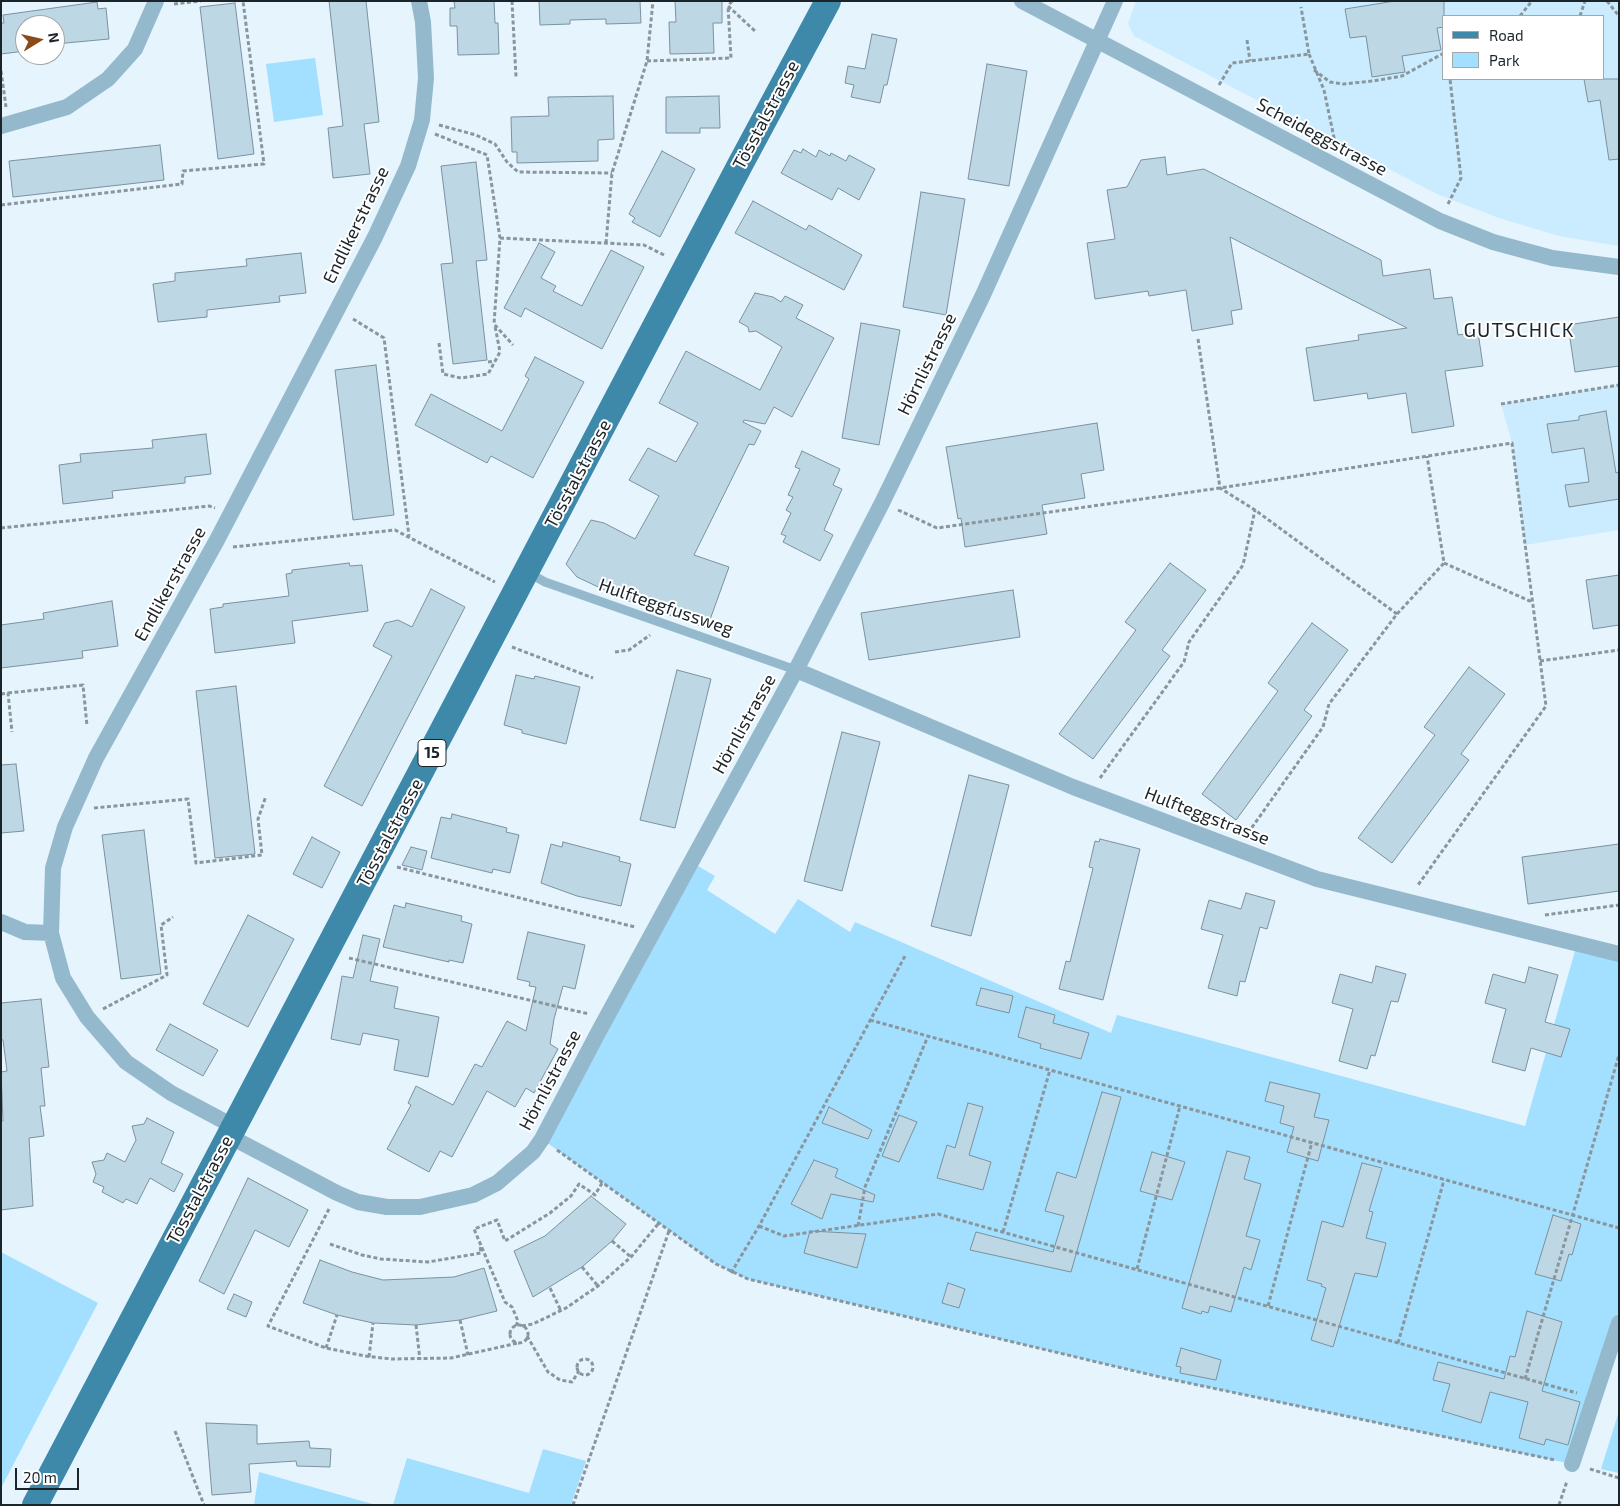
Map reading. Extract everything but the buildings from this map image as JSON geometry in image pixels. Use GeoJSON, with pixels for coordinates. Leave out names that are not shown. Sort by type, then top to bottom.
{"type":"FeatureCollection","features":[{"type":"Feature","properties":{"kind":"main road","name":"Tösstalstrasse"},"geometry":{"type":"LineString","coordinates":[[35,1505],[828,1]]}},
{"type":"Feature","properties":{"kind":"street","name":"Endlikerstrasse"},"geometry":{"type":"LineString","coordinates":[[231,1131],[126,1062],[86,1017],[63,978],[51,933],[53,868],[71,811],[106,738],[217,540],[338,309],[408,166],[421,124],[426,78],[423,22],[419,1]]}},
{"type":"Feature","properties":{"kind":"street","name":"Scheideggstrasse"},"geometry":{"type":"LineString","coordinates":[[1022,1],[1440,221],[1500,244],[1552,258],[1619,267]]}},
{"type":"Feature","properties":{"kind":"street","name":"Hörnlistrasse"},"geometry":{"type":"LineString","coordinates":[[231,1131],[337,1193],[358,1202],[387,1207],[420,1207],[454,1201],[497,1184],[525,1159],[542,1139],[796,670],[882,503],[983,295],[1115,1]]}},
{"type":"Feature","properties":{"kind":"street"},"geometry":{"type":"LineString","coordinates":[[5,125],[67,108],[108,79],[135,49],[155,2]]}},
{"type":"Feature","properties":{"kind":"street","name":"Hulfteggstrasse"},"geometry":{"type":"LineString","coordinates":[[796,670],[1088,793],[1317,879],[1619,954]]}},
{"type":"Feature","properties":{"kind":"street"},"geometry":{"type":"LineString","coordinates":[[1,922],[25,932],[51,933]]}},
{"type":"Feature","properties":{"kind":"street"},"geometry":{"type":"LineString","coordinates":[[1572,1464],[1619,1324]]}},
{"type":"Feature","properties":{"kind":"lane","name":"Hulfteggfussweg"},"geometry":{"type":"LineString","coordinates":[[527,572],[545,582],[796,670]]}},
{"type":"Feature","properties":{"kind":"path"},"geometry":{"type":"LineString","coordinates":[[155,2],[171,5],[201,1]]}},
{"type":"Feature","properties":{"kind":"path"},"geometry":{"type":"LineString","coordinates":[[1,205],[182,184],[183,171],[264,164],[244,1]]}},
{"type":"Feature","properties":{"kind":"path"},"geometry":{"type":"LineString","coordinates":[[512,1],[516,78]]}},
{"type":"Feature","properties":{"kind":"path"},"geometry":{"type":"LineString","coordinates":[[606,243],[612,173],[647,61],[653,1]]}},
{"type":"Feature","properties":{"kind":"path"},"geometry":{"type":"LineString","coordinates":[[647,61],[731,58],[728,6],[732,1]]}},
{"type":"Feature","properties":{"kind":"path"},"geometry":{"type":"LineString","coordinates":[[1521,15],[1532,1]]}},
{"type":"Feature","properties":{"kind":"path"},"geometry":{"type":"LineString","coordinates":[[1580,15],[1585,1]]}},
{"type":"Feature","properties":{"kind":"path"},"geometry":{"type":"LineString","coordinates":[[1607,1],[1619,16]]}},
{"type":"Feature","properties":{"kind":"path"},"geometry":{"type":"LineString","coordinates":[[728,6],[756,32]]}},
{"type":"Feature","properties":{"kind":"path"},"geometry":{"type":"LineString","coordinates":[[1301,6],[1309,54],[1314,70],[1324,90],[1336,147],[1328,163]]}},
{"type":"Feature","properties":{"kind":"path"},"geometry":{"type":"LineString","coordinates":[[1247,40],[1250,61]]}},
{"type":"Feature","properties":{"kind":"path"},"geometry":{"type":"LineString","coordinates":[[1211,100],[1232,63],[1309,54]]}},
{"type":"Feature","properties":{"kind":"path"},"geometry":{"type":"LineString","coordinates":[[1314,70],[1330,82],[1343,84],[1373,82],[1402,76],[1442,54]]}},
{"type":"Feature","properties":{"kind":"path"},"geometry":{"type":"LineString","coordinates":[[1,71],[5,125]]}},
{"type":"Feature","properties":{"kind":"path"},"geometry":{"type":"LineString","coordinates":[[1440,221],[1461,178],[1450,80]]}},
{"type":"Feature","properties":{"kind":"path"},"geometry":{"type":"LineString","coordinates":[[421,124],[476,135],[495,144],[507,162],[518,172],[612,173]]}},
{"type":"Feature","properties":{"kind":"path"},"geometry":{"type":"LineString","coordinates":[[421,124],[487,155],[500,238],[494,324],[500,352],[488,374],[461,378],[442,374],[439,343]]}},
{"type":"Feature","properties":{"kind":"path"},"geometry":{"type":"LineString","coordinates":[[500,238],[644,245],[666,256]]}},
{"type":"Feature","properties":{"kind":"path"},"geometry":{"type":"LineString","coordinates":[[338,309],[384,338],[409,537]]}},
{"type":"Feature","properties":{"kind":"path"},"geometry":{"type":"LineString","coordinates":[[494,324],[513,345]]}},
{"type":"Feature","properties":{"kind":"path"},"geometry":{"type":"LineString","coordinates":[[1198,339],[1220,488],[1255,510],[1397,614]]}},
{"type":"Feature","properties":{"kind":"path"},"geometry":{"type":"LineString","coordinates":[[488,362],[495,361]]}},
{"type":"Feature","properties":{"kind":"path"},"geometry":{"type":"LineString","coordinates":[[1501,404],[1619,385]]}},
{"type":"Feature","properties":{"kind":"path"},"geometry":{"type":"LineString","coordinates":[[882,503],[937,528],[1220,488],[1512,443],[1546,706],[1405,902]]}},
{"type":"Feature","properties":{"kind":"path"},"geometry":{"type":"LineString","coordinates":[[1427,456],[1444,564]]}},
{"type":"Feature","properties":{"kind":"path"},"geometry":{"type":"LineString","coordinates":[[1,528],[209,506],[229,515]]}},
{"type":"Feature","properties":{"kind":"path"},"geometry":{"type":"LineString","coordinates":[[1088,793],[1184,662],[1189,642],[1243,565],[1255,510]]}},
{"type":"Feature","properties":{"kind":"path"},"geometry":{"type":"LineString","coordinates":[[217,540],[236,548],[396,530],[498,583]]}},
{"type":"Feature","properties":{"kind":"path"},"geometry":{"type":"LineString","coordinates":[[1444,564],[1532,602]]}},
{"type":"Feature","properties":{"kind":"path"},"geometry":{"type":"LineString","coordinates":[[1237,848],[1323,727],[1329,704],[1397,614],[1444,564]]}},
{"type":"Feature","properties":{"kind":"path"},"geometry":{"type":"LineString","coordinates":[[615,652],[629,650],[664,623]]}},
{"type":"Feature","properties":{"kind":"path"},"geometry":{"type":"LineString","coordinates":[[512,647],[592,678]]}},
{"type":"Feature","properties":{"kind":"path"},"geometry":{"type":"LineString","coordinates":[[1540,661],[1619,650]]}},
{"type":"Feature","properties":{"kind":"path"},"geometry":{"type":"LineString","coordinates":[[1,694],[83,685],[87,726]]}},
{"type":"Feature","properties":{"kind":"path"},"geometry":{"type":"LineString","coordinates":[[8,693],[12,732]]}},
{"type":"Feature","properties":{"kind":"path"},"geometry":{"type":"LineString","coordinates":[[71,811],[188,799],[196,863],[262,855],[258,819],[266,796]]}},
{"type":"Feature","properties":{"kind":"path"},"geometry":{"type":"LineString","coordinates":[[396,867],[653,931]]}},
{"type":"Feature","properties":{"kind":"path"},"geometry":{"type":"LineString","coordinates":[[1540,933],[1545,915],[1619,905]]}},
{"type":"Feature","properties":{"kind":"path"},"geometry":{"type":"LineString","coordinates":[[86,1017],[167,976],[161,925],[173,917]]}},
{"type":"Feature","properties":{"kind":"path"},"geometry":{"type":"LineString","coordinates":[[731,1273],[759,1226],[906,956]]}},
{"type":"Feature","properties":{"kind":"path"},"geometry":{"type":"LineString","coordinates":[[348,958],[606,1018]]}},
{"type":"Feature","properties":{"kind":"path"},"geometry":{"type":"LineString","coordinates":[[870,1020],[1619,1228]]}},
{"type":"Feature","properties":{"kind":"path"},"geometry":{"type":"LineString","coordinates":[[858,1226],[865,1187],[928,1036]]}},
{"type":"Feature","properties":{"kind":"path"},"geometry":{"type":"LineString","coordinates":[[1525,1379],[1571,1215],[1619,1055]]}},
{"type":"Feature","properties":{"kind":"path"},"geometry":{"type":"LineString","coordinates":[[1003,1232],[1050,1070]]}},
{"type":"Feature","properties":{"kind":"path"},"geometry":{"type":"LineString","coordinates":[[1137,1269],[1180,1106]]}},
{"type":"Feature","properties":{"kind":"path"},"geometry":{"type":"LineString","coordinates":[[542,1139],[669,1232],[731,1273],[748,1279],[1160,1377],[1572,1464],[1619,1478]]}},
{"type":"Feature","properties":{"kind":"path"},"geometry":{"type":"LineString","coordinates":[[1268,1306],[1312,1142]]}},
{"type":"Feature","properties":{"kind":"path"},"geometry":{"type":"LineString","coordinates":[[1398,1342],[1444,1180]]}},
{"type":"Feature","properties":{"kind":"path"},"geometry":{"type":"LineString","coordinates":[[518,1343],[512,1340],[510,1334],[518,1321],[512,1306],[505,1302],[474,1229],[496,1220],[505,1241],[550,1214],[570,1196],[579,1184],[595,1195],[602,1183]]}},
{"type":"Feature","properties":{"kind":"path"},"geometry":{"type":"LineString","coordinates":[[337,1193],[268,1326],[326,1348],[369,1357],[420,1360],[468,1355],[523,1342],[528,1336]]}},
{"type":"Feature","properties":{"kind":"path"},"geometry":{"type":"LineString","coordinates":[[759,1226],[784,1236],[938,1214],[1594,1397]]}},
{"type":"Feature","properties":{"kind":"path"},"geometry":{"type":"LineString","coordinates":[[516,1326],[534,1324],[561,1311],[598,1286],[631,1257],[658,1224]]}},
{"type":"Feature","properties":{"kind":"path"},"geometry":{"type":"LineString","coordinates":[[573,1505],[669,1232]]}},
{"type":"Feature","properties":{"kind":"path"},"geometry":{"type":"LineString","coordinates":[[330,1244],[362,1255],[428,1262],[481,1252],[479,1239]]}},
{"type":"Feature","properties":{"kind":"path"},"geometry":{"type":"LineString","coordinates":[[612,1241],[631,1257]]}},
{"type":"Feature","properties":{"kind":"path"},"geometry":{"type":"LineString","coordinates":[[582,1267],[598,1286]]}},
{"type":"Feature","properties":{"kind":"path"},"geometry":{"type":"LineString","coordinates":[[550,1288],[561,1311]]}},
{"type":"Feature","properties":{"kind":"path"},"geometry":{"type":"LineString","coordinates":[[326,1348],[337,1316]]}},
{"type":"Feature","properties":{"kind":"path"},"geometry":{"type":"LineString","coordinates":[[460,1320],[468,1355]]}},
{"type":"Feature","properties":{"kind":"path"},"geometry":{"type":"LineString","coordinates":[[369,1357],[373,1323]]}},
{"type":"Feature","properties":{"kind":"path"},"geometry":{"type":"LineString","coordinates":[[416,1325],[420,1360]]}},
{"type":"Feature","properties":{"kind":"path"},"geometry":{"type":"LineString","coordinates":[[522,1326],[527,1331],[548,1372],[560,1380],[572,1382],[579,1372]]}},
{"type":"Feature","properties":{"kind":"path"},"geometry":{"type":"LineString","coordinates":[[584,1360],[590,1361],[592,1365],[590,1373],[583,1375],[579,1372],[577,1367],[579,1362],[584,1360]]}},
{"type":"Feature","properties":{"kind":"path"},"geometry":{"type":"LineString","coordinates":[[176,1432],[204,1505]]}},
{"type":"Feature","properties":{"kind":"path"},"geometry":{"type":"LineString","coordinates":[[1559,1505],[1572,1464]]}},
{"type":"Feature","properties":{"kind":"shaded area"},"geometry":{"type":"Polygon","coordinates":[[[1136,1],[1619,1],[1619,246],[1559,236],[1499,218],[1437,194],[1134,36],[1128,24],[1136,1]]]}},
{"type":"Feature","properties":{"kind":"shaded area"},"geometry":{"type":"Polygon","coordinates":[[[1619,385],[1619,530],[1525,545],[1512,443],[1501,404],[1619,385]]]}},
{"type":"Feature","properties":{"kind":"green space"},"geometry":{"type":"Polygon","coordinates":[[[315,58],[323,115],[274,122],[266,64],[315,58]]]}},
{"type":"Feature","properties":{"kind":"green space"},"geometry":{"type":"Polygon","coordinates":[[[691,862],[715,876],[707,890],[775,934],[798,899],[850,932],[855,922],[1111,1033],[1117,1015],[1525,1126],[1577,944],[1619,954],[1619,1323],[1572,1464],[1160,1377],[748,1279],[716,1264],[542,1139],[691,862]]]}},
{"type":"Feature","properties":{"kind":"green space"},"geometry":{"type":"Polygon","coordinates":[[[1,1252],[98,1303],[1,1488],[1,1252]]]}},
{"type":"Feature","properties":{"kind":"green space"},"geometry":{"type":"Polygon","coordinates":[[[1619,1411],[1619,1473],[1601,1469],[1619,1411]]]}},
{"type":"Feature","properties":{"kind":"green space"},"geometry":{"type":"Polygon","coordinates":[[[543,1449],[586,1461],[571,1505],[393,1505],[407,1458],[529,1493],[543,1449]]]}},
{"type":"Feature","properties":{"kind":"green space"},"geometry":{"type":"Polygon","coordinates":[[[259,1472],[376,1505],[254,1505],[259,1472]]]}},
{"type":"Feature","properties":{"kind":"district","name":"GUTSCHICK"},"geometry":{"type":"Point","coordinates":[1519,330]}}]}
